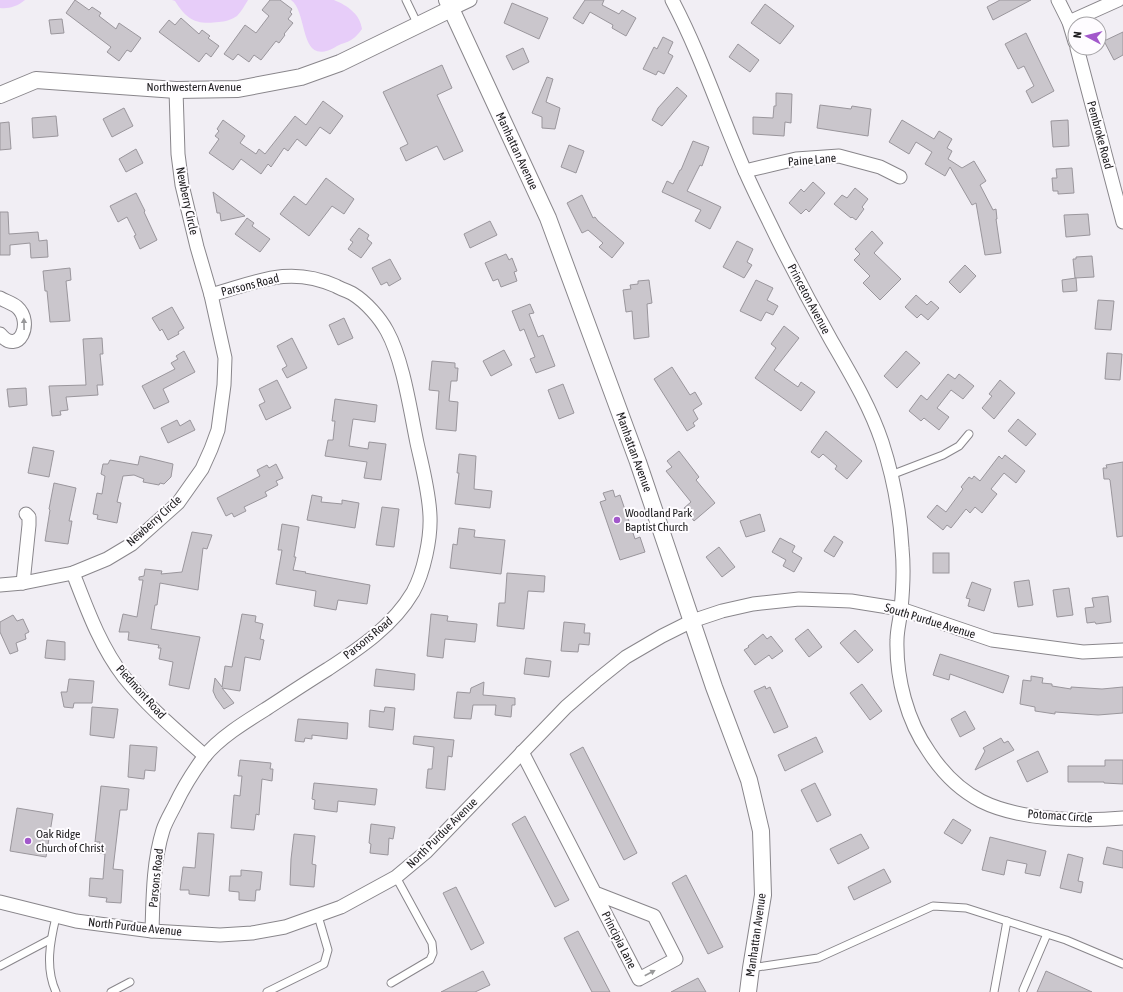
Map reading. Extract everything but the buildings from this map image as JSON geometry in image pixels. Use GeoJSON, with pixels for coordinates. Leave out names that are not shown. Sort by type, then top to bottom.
{"type":"FeatureCollection","features":[{"type":"Feature","properties":{"kind":"street","name":"Northwestern Avenue"},"geometry":{"type":"LineString","coordinates":[[0,95],[36,80],[176,90],[238,89],[301,77],[340,64],[418,25],[449,5],[470,0]]}},
{"type":"Feature","properties":{"kind":"street","name":"Princeton Avenue"},"geometry":{"type":"LineString","coordinates":[[672,0],[688,31],[745,171],[814,310],[864,399],[879,435],[891,475],[898,507],[902,546],[903,579],[901,609]]}},
{"type":"Feature","properties":{"kind":"street"},"geometry":{"type":"LineString","coordinates":[[1058,0],[1067,18]]}},
{"type":"Feature","properties":{"kind":"street"},"geometry":{"type":"LineString","coordinates":[[1082,16],[1118,0]]}},
{"type":"Feature","properties":{"kind":"street","name":"Manhattan Avenue"},"geometry":{"type":"LineString","coordinates":[[449,5],[548,218],[638,462],[714,687],[749,780],[761,831],[763,895],[748,992]]}},
{"type":"Feature","properties":{"kind":"street","name":"Pembroke Road"},"geometry":{"type":"LineString","coordinates":[[1079,56],[1123,222]]}},
{"type":"Feature","properties":{"kind":"street","name":"Newberry Circle"},"geometry":{"type":"LineString","coordinates":[[0,585],[23,583],[73,573],[107,559],[132,544],[178,503],[202,469],[218,430],[224,385],[225,358],[211,295],[197,247],[182,185],[178,154],[176,90]]}},
{"type":"Feature","properties":{"kind":"street","name":"Paine Lane"},"geometry":{"type":"LineString","coordinates":[[745,171],[796,159],[840,156],[880,167],[900,177]]}},
{"type":"Feature","properties":{"kind":"street","name":"Parsons Road"},"geometry":{"type":"LineString","coordinates":[[152,931],[155,878],[164,828],[181,791],[205,756],[225,737],[361,647],[392,621],[412,593],[417,583],[424,561],[428,540],[430,516],[420,455],[399,361],[388,333],[377,316],[354,295],[322,280],[305,276],[289,275],[273,277],[211,295]]}},
{"type":"Feature","properties":{"kind":"street"},"geometry":{"type":"LineString","coordinates":[[0,298],[18,308],[25,323],[21,338],[16,341],[4,339],[0,334]]}},
{"type":"Feature","properties":{"kind":"street"},"geometry":{"type":"LineString","coordinates":[[23,583],[29,526],[29,517],[26,514]]}},
{"type":"Feature","properties":{"kind":"street","name":"Piedmont Road"},"geometry":{"type":"LineString","coordinates":[[73,573],[93,624],[107,651],[124,676],[150,706],[205,756]]}},
{"type":"Feature","properties":{"kind":"street","name":"South Purdue Avenue"},"geometry":{"type":"LineString","coordinates":[[692,621],[722,611],[753,604],[799,599],[851,600],[901,609],[992,640],[1083,652],[1123,650]]}},
{"type":"Feature","properties":{"kind":"street","name":"Potomac Circle"},"geometry":{"type":"LineString","coordinates":[[901,609],[897,639],[898,667],[904,698],[914,726],[927,750],[949,777],[960,787],[982,801],[1012,811],[1040,817],[1061,819],[1123,818]]}},
{"type":"Feature","properties":{"kind":"street","name":"North Purdue Avenue"},"geometry":{"type":"LineString","coordinates":[[0,902],[56,917],[152,931],[220,935],[252,933],[285,927],[318,916],[347,904],[396,877],[426,852],[566,707],[596,681],[620,662],[662,636],[692,621]]}},
{"type":"Feature","properties":{"kind":"street","name":"Principia Lane"},"geometry":{"type":"LineString","coordinates":[[522,752],[639,978],[676,959],[654,916],[595,893]]}},
{"type":"Feature","properties":{"kind":"lane"},"geometry":{"type":"LineString","coordinates":[[406,0],[418,25]]}},
{"type":"Feature","properties":{"kind":"lane"},"geometry":{"type":"LineString","coordinates":[[891,475],[943,455],[959,446],[969,434]]}},
{"type":"Feature","properties":{"kind":"lane"},"geometry":{"type":"LineString","coordinates":[[391,982],[430,960],[433,953],[432,943],[396,877]]}},
{"type":"Feature","properties":{"kind":"lane"},"geometry":{"type":"LineString","coordinates":[[751,968],[818,958],[933,906],[966,908],[1066,940],[1123,964]]}},
{"type":"Feature","properties":{"kind":"lane"},"geometry":{"type":"LineString","coordinates":[[267,992],[324,964],[328,950],[318,916]]}},
{"type":"Feature","properties":{"kind":"lane"},"geometry":{"type":"LineString","coordinates":[[56,917],[51,939],[49,961],[51,981],[56,992]]}},
{"type":"Feature","properties":{"kind":"lane"},"geometry":{"type":"LineString","coordinates":[[994,992],[1007,921]]}},
{"type":"Feature","properties":{"kind":"lane"},"geometry":{"type":"LineString","coordinates":[[1023,990],[1047,934]]}},
{"type":"Feature","properties":{"kind":"lane"},"geometry":{"type":"LineString","coordinates":[[0,966],[51,939]]}},
{"type":"Feature","properties":{"kind":"lane"},"geometry":{"type":"LineString","coordinates":[[111,992],[130,982]]}},
{"type":"Feature","properties":{"kind":"shaded area"},"geometry":{"type":"Polygon","coordinates":[[[0,0],[25,0],[13,7],[0,8],[0,0]]]}},
{"type":"Feature","properties":{"kind":"shaded area"},"geometry":{"type":"Polygon","coordinates":[[[172,0],[248,0],[237,16],[223,21],[204,23],[188,17],[175,1],[172,0]]]}},
{"type":"Feature","properties":{"kind":"shaded area"},"geometry":{"type":"Polygon","coordinates":[[[291,0],[334,0],[344,5],[356,15],[362,29],[348,42],[325,51],[316,51],[310,45],[306,37],[297,7],[291,0]]]}},
{"type":"Feature","properties":{"kind":"place","name":"Woodland Park Baptist Church"},"geometry":{"type":"Point","coordinates":[617,520]}},
{"type":"Feature","properties":{"kind":"place","name":"Oak Ridge Church of Christ"},"geometry":{"type":"Point","coordinates":[28,841]}}]}
